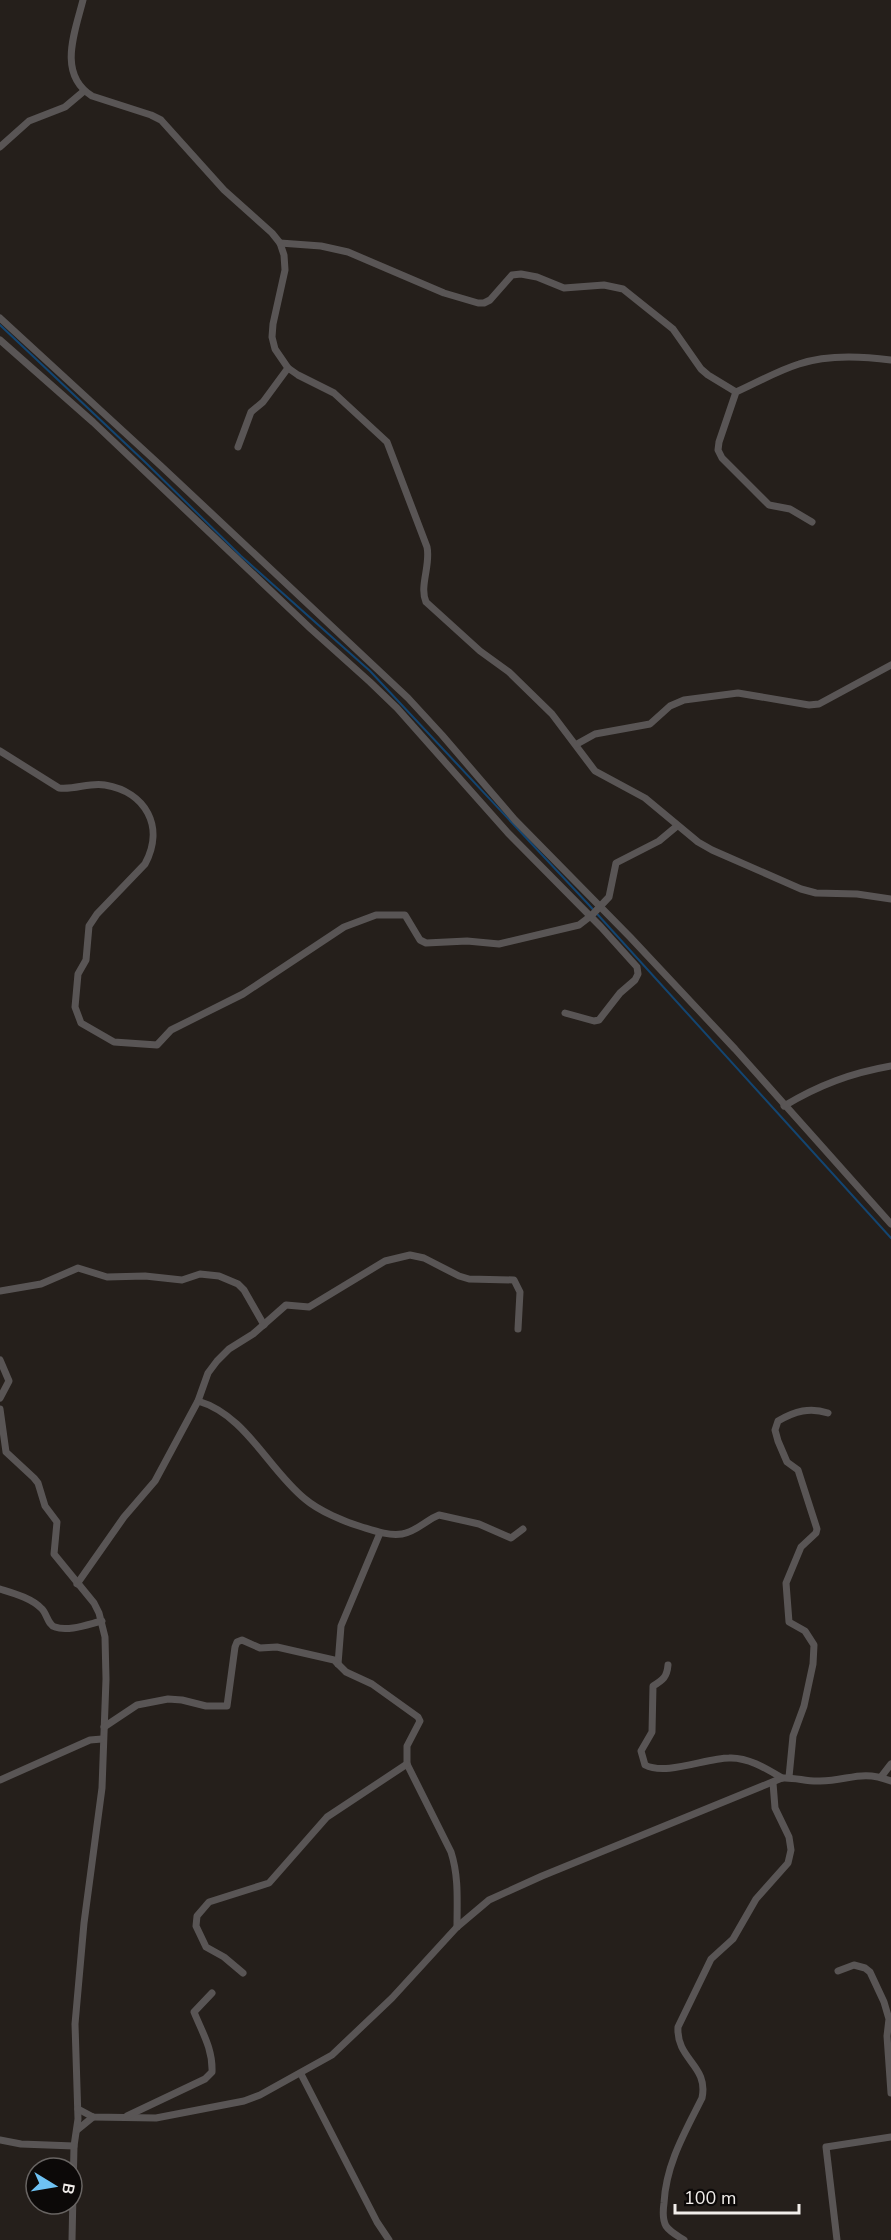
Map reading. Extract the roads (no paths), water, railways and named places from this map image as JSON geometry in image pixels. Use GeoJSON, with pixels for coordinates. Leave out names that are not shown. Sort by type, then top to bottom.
{"type":"FeatureCollection","features":[{"type":"Feature","properties":{"kind":"street"},"geometry":{"type":"LineString","coordinates":[[83,0],[71,59],[72,71],[84,91],[92,96],[161,120],[224,190],[280,243],[285,270],[272,337],[275,349],[288,368],[334,393],[387,442],[428,547],[429,559],[424,594],[426,602],[480,651],[516,679],[558,720],[595,771],[645,798],[677,826],[712,850],[801,889],[891,899]]}},
{"type":"Feature","properties":{"kind":"street"},"geometry":{"type":"LineString","coordinates":[[0,147],[28,121],[65,107],[84,91]]}},
{"type":"Feature","properties":{"kind":"street"},"geometry":{"type":"LineString","coordinates":[[280,243],[321,246],[348,252],[444,293],[478,303],[490,300],[512,275],[537,277],[564,288],[615,286],[631,293],[666,322],[701,369],[736,392]]}},
{"type":"Feature","properties":{"kind":"street"},"geometry":{"type":"LineString","coordinates":[[0,318],[408,698],[514,820],[564,872],[595,912],[601,927],[637,967],[638,974],[599,1020],[594,1021],[565,1013]]}},
{"type":"Feature","properties":{"kind":"street"},"geometry":{"type":"LineString","coordinates":[[0,340],[93,422],[287,607],[397,708],[508,833],[595,912],[784,1106],[891,1224]]}},
{"type":"Feature","properties":{"kind":"street"},"geometry":{"type":"LineString","coordinates":[[812,522],[790,509],[769,505],[722,458],[718,450],[719,441],[736,392],[800,363],[869,357],[891,360]]}},
{"type":"Feature","properties":{"kind":"street"},"geometry":{"type":"LineString","coordinates":[[238,447],[251,412],[263,402],[288,368]]}},
{"type":"Feature","properties":{"kind":"street"},"geometry":{"type":"LineString","coordinates":[[287,607],[300,597]]}},
{"type":"Feature","properties":{"kind":"street"},"geometry":{"type":"LineString","coordinates":[[577,744],[595,735],[650,724],[670,706],[684,700],[738,693],[809,705],[819,704],[891,665]]}},
{"type":"Feature","properties":{"kind":"street"},"geometry":{"type":"LineString","coordinates":[[0,751],[59,788],[66,789],[93,784],[120,789],[133,796],[150,817],[154,829],[154,842],[146,864],[97,914],[89,926],[86,960],[78,970],[75,1006],[83,1025],[120,1043],[157,1045],[171,1030],[243,994],[339,930],[376,915],[405,915],[420,940],[426,943],[467,941],[492,944],[572,928],[595,912],[612,892],[616,863],[659,840],[677,826]]}},
{"type":"Feature","properties":{"kind":"street"},"geometry":{"type":"LineString","coordinates":[[784,1106],[822,1085],[867,1070],[891,1066]]}},
{"type":"Feature","properties":{"kind":"street"},"geometry":{"type":"LineString","coordinates":[[77,1584],[124,1517],[155,1481],[198,1401],[208,1373],[229,1350],[286,1305],[309,1307],[385,1261],[410,1256],[424,1258],[469,1279],[514,1280],[520,1292],[518,1329]]}},
{"type":"Feature","properties":{"kind":"street"},"geometry":{"type":"LineString","coordinates":[[0,1291],[42,1284],[78,1268],[107,1276],[145,1276],[182,1280],[207,1273],[229,1280],[244,1290],[264,1324]]}},
{"type":"Feature","properties":{"kind":"street"},"geometry":{"type":"LineString","coordinates":[[0,1360],[9,1381],[0,1398]]}},
{"type":"Feature","properties":{"kind":"street"},"geometry":{"type":"LineString","coordinates":[[198,1401],[212,1406],[234,1422],[307,1501],[349,1524],[380,1533],[406,1533],[439,1515],[479,1524],[511,1538],[523,1529]]}},
{"type":"Feature","properties":{"kind":"street"},"geometry":{"type":"LineString","coordinates":[[0,1409],[6,1452],[38,1483],[45,1506],[57,1522],[54,1554],[94,1603],[102,1621],[105,1637],[106,1679],[101,1798],[84,1923],[75,2024],[78,2109],[74,2146],[72,2240]]}},
{"type":"Feature","properties":{"kind":"street"},"geometry":{"type":"LineString","coordinates":[[786,1778],[793,1736],[804,1706],[813,1664],[814,1645],[805,1631],[789,1622],[786,1583],[801,1547],[816,1533],[817,1529],[798,1470],[787,1462],[775,1430],[778,1420],[800,1411],[817,1409],[828,1413]]}},
{"type":"Feature","properties":{"kind":"street"},"geometry":{"type":"LineString","coordinates":[[338,1664],[341,1626],[380,1533]]}},
{"type":"Feature","properties":{"kind":"street"},"geometry":{"type":"LineString","coordinates":[[0,1589],[35,1603],[43,1609],[52,1626],[56,1628],[102,1621]]}},
{"type":"Feature","properties":{"kind":"street"},"geometry":{"type":"LineString","coordinates":[[104,1727],[137,1705],[168,1699],[206,1706],[227,1707],[235,1647],[237,1642],[242,1640],[260,1648],[277,1647],[328,1658],[346,1672],[372,1684],[418,1717],[419,1726],[406,1751],[407,1764],[451,1852],[457,1881],[456,1928]]}},
{"type":"Feature","properties":{"kind":"street"},"geometry":{"type":"LineString","coordinates":[[668,1665],[664,1680],[653,1686],[652,1732],[641,1751],[645,1765],[667,1767],[729,1758],[759,1765],[786,1778],[814,1781],[859,1774],[891,1781]]}},
{"type":"Feature","properties":{"kind":"street"},"geometry":{"type":"LineString","coordinates":[[0,1780],[90,1740],[102,1738]]}},
{"type":"Feature","properties":{"kind":"street"},"geometry":{"type":"LineString","coordinates":[[243,1973],[224,1957],[206,1947],[196,1926],[196,1916],[203,1907],[208,1902],[269,1883],[327,1817],[407,1764]]}},
{"type":"Feature","properties":{"kind":"street"},"geometry":{"type":"LineString","coordinates":[[881,1777],[891,1764]]}},
{"type":"Feature","properties":{"kind":"street"},"geometry":{"type":"LineString","coordinates":[[78,2109],[93,2117],[156,2118],[260,2095],[301,2074],[338,2049],[392,1998],[456,1928],[482,1904],[542,1876],[786,1778]]}},
{"type":"Feature","properties":{"kind":"street"},"geometry":{"type":"LineString","coordinates":[[684,2240],[670,2231],[665,2224],[663,2214],[665,2183],[670,2164],[702,2098],[704,2088],[703,2078],[680,2047],[677,2037],[678,2027],[711,1959],[733,1939],[756,1899],[788,1863],[791,1850],[789,1837],[775,1808],[773,1783]]}},
{"type":"Feature","properties":{"kind":"street"},"geometry":{"type":"LineString","coordinates":[[838,1971],[854,1965],[861,1966],[870,1972],[884,2002],[889,2019],[887,2036],[891,2092]]}},
{"type":"Feature","properties":{"kind":"street"},"geometry":{"type":"LineString","coordinates":[[124,2118],[205,2079],[212,2072],[207,2042],[194,2012],[212,1993]]}},
{"type":"Feature","properties":{"kind":"street"},"geometry":{"type":"LineString","coordinates":[[301,2074],[345,2161],[389,2240]]}},
{"type":"Feature","properties":{"kind":"street"},"geometry":{"type":"LineString","coordinates":[[77,2130],[93,2117]]}},
{"type":"Feature","properties":{"kind":"street"},"geometry":{"type":"LineString","coordinates":[[837,2240],[826,2147],[891,2137]]}},
{"type":"Feature","properties":{"kind":"street"},"geometry":{"type":"LineString","coordinates":[[0,2140],[21,2144],[74,2146]]}},
{"type":"Feature","properties":{"kind":"waterway"},"geometry":{"type":"LineString","coordinates":[[0,325],[241,556],[370,671],[589,905],[891,1238]]}}]}
